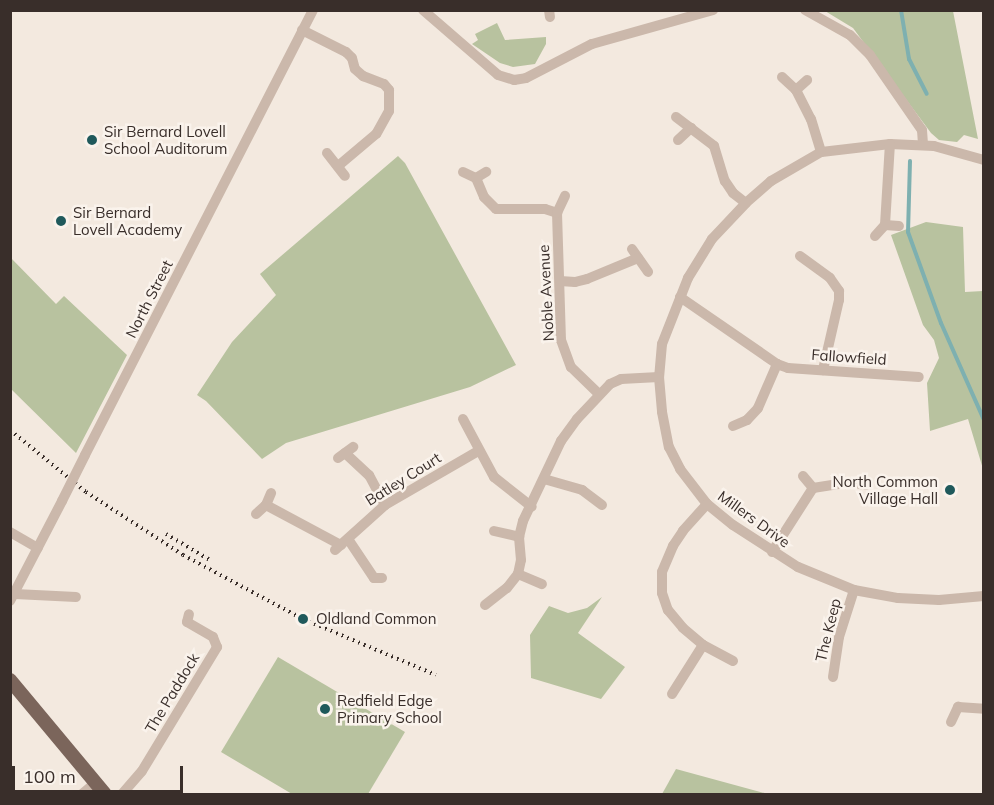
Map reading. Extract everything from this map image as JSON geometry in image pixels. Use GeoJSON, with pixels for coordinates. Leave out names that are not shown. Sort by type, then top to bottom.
{"type":"FeatureCollection","features":[{"type":"Feature","properties":{"kind":"main road"},"geometry":{"type":"LineString","coordinates":[[10,680],[105,795]]}},
{"type":"Feature","properties":{"kind":"street","name":"North Street"},"geometry":{"type":"LineString","coordinates":[[13,597],[313,10]]}},
{"type":"Feature","properties":{"kind":"street"},"geometry":{"type":"LineString","coordinates":[[423,10],[498,75],[514,80],[526,78],[592,44],[712,10]]}},
{"type":"Feature","properties":{"kind":"street"},"geometry":{"type":"LineString","coordinates":[[805,10],[850,35],[870,56],[922,130],[923,144]]}},
{"type":"Feature","properties":{"kind":"street"},"geometry":{"type":"LineString","coordinates":[[303,30],[346,52],[352,58],[355,69],[363,76],[384,84],[389,90],[389,111],[376,134],[338,166]]}},
{"type":"Feature","properties":{"kind":"street"},"geometry":{"type":"LineString","coordinates":[[782,77],[796,90],[811,119],[821,152]]}},
{"type":"Feature","properties":{"kind":"street"},"geometry":{"type":"LineString","coordinates":[[796,90],[807,80]]}},
{"type":"Feature","properties":{"kind":"street"},"geometry":{"type":"LineString","coordinates":[[676,117],[714,146],[725,181],[733,193],[746,203]]}},
{"type":"Feature","properties":{"kind":"street"},"geometry":{"type":"LineString","coordinates":[[678,140],[691,128]]}},
{"type":"Feature","properties":{"kind":"street"},"geometry":{"type":"LineString","coordinates":[[875,237],[885,225],[890,144]]}},
{"type":"Feature","properties":{"kind":"street","name":"Millers Drive"},"geometry":{"type":"LineString","coordinates":[[984,160],[923,144],[890,144],[821,152],[771,181],[746,203],[712,239],[688,278],[662,344],[659,377],[662,411],[669,447],[680,469],[707,504],[772,552],[826,581],[854,590],[898,598],[939,600],[984,596]]}},
{"type":"Feature","properties":{"kind":"street"},"geometry":{"type":"LineString","coordinates":[[327,153],[345,176]]}},
{"type":"Feature","properties":{"kind":"street"},"geometry":{"type":"LineString","coordinates":[[463,172],[476,178],[484,197],[496,209],[545,209],[557,213]]}},
{"type":"Feature","properties":{"kind":"street"},"geometry":{"type":"LineString","coordinates":[[476,178],[486,172]]}},
{"type":"Feature","properties":{"kind":"street","name":"Noble Avenue"},"geometry":{"type":"LineString","coordinates":[[565,196],[557,213],[561,340],[571,367],[599,394]]}},
{"type":"Feature","properties":{"kind":"street"},"geometry":{"type":"LineString","coordinates":[[885,225],[899,226]]}},
{"type":"Feature","properties":{"kind":"street"},"geometry":{"type":"LineString","coordinates":[[560,281],[575,282],[587,279],[635,253],[648,272]]}},
{"type":"Feature","properties":{"kind":"street"},"geometry":{"type":"LineString","coordinates":[[800,256],[830,278],[839,291],[824,370]]}},
{"type":"Feature","properties":{"kind":"street"},"geometry":{"type":"LineString","coordinates":[[818,269],[826,260]]}},
{"type":"Feature","properties":{"kind":"street","name":"Fallowfield"},"geometry":{"type":"LineString","coordinates":[[680,297],[777,364],[788,368],[919,377]]}},
{"type":"Feature","properties":{"kind":"street"},"geometry":{"type":"LineString","coordinates":[[733,426],[747,420],[758,408],[777,364]]}},
{"type":"Feature","properties":{"kind":"street"},"geometry":{"type":"LineString","coordinates":[[886,374],[886,387]]}},
{"type":"Feature","properties":{"kind":"street"},"geometry":{"type":"LineString","coordinates":[[485,606],[507,588],[518,574],[521,560],[519,537],[524,520],[561,441],[599,394],[621,379],[659,377]]}},
{"type":"Feature","properties":{"kind":"street"},"geometry":{"type":"LineString","coordinates":[[464,419],[478,451],[494,477],[532,507]]}},
{"type":"Feature","properties":{"kind":"street","name":"Batley Court"},"geometry":{"type":"LineString","coordinates":[[341,545],[386,505],[478,451]]}},
{"type":"Feature","properties":{"kind":"street"},"geometry":{"type":"LineString","coordinates":[[346,453],[369,475],[386,505]]}},
{"type":"Feature","properties":{"kind":"street"},"geometry":{"type":"LineString","coordinates":[[803,476],[813,489]]}},
{"type":"Feature","properties":{"kind":"street"},"geometry":{"type":"LineString","coordinates":[[772,552],[813,489],[849,478],[866,485]]}},
{"type":"Feature","properties":{"kind":"street"},"geometry":{"type":"LineString","coordinates":[[544,479],[582,490],[602,505]]}},
{"type":"Feature","properties":{"kind":"street"},"geometry":{"type":"LineString","coordinates":[[256,513],[266,505],[271,493]]}},
{"type":"Feature","properties":{"kind":"street"},"geometry":{"type":"LineString","coordinates":[[707,504],[683,531],[662,572],[662,593],[668,610],[683,628],[703,645],[733,661]]}},
{"type":"Feature","properties":{"kind":"street"},"geometry":{"type":"LineString","coordinates":[[266,505],[341,545],[374,578],[382,578]]}},
{"type":"Feature","properties":{"kind":"street"},"geometry":{"type":"LineString","coordinates":[[494,531],[519,537]]}},
{"type":"Feature","properties":{"kind":"street"},"geometry":{"type":"LineString","coordinates":[[10,532],[38,548]]}},
{"type":"Feature","properties":{"kind":"street"},"geometry":{"type":"LineString","coordinates":[[518,574],[542,584]]}},
{"type":"Feature","properties":{"kind":"street","name":"The Keep"},"geometry":{"type":"LineString","coordinates":[[833,677],[839,637],[854,590]]}},
{"type":"Feature","properties":{"kind":"street"},"geometry":{"type":"LineString","coordinates":[[13,597],[75,597]]}},
{"type":"Feature","properties":{"kind":"street","name":"The Paddock"},"geometry":{"type":"LineString","coordinates":[[122,795],[142,771],[217,647],[213,638],[187,622],[189,614]]}},
{"type":"Feature","properties":{"kind":"street"},"geometry":{"type":"LineString","coordinates":[[672,694],[703,645]]}},
{"type":"Feature","properties":{"kind":"street"},"geometry":{"type":"LineString","coordinates":[[951,722],[956,703],[984,709]]}},
{"type":"Feature","properties":{"kind":"street"},"geometry":{"type":"LineString","coordinates":[[81,795],[95,783]]}},
{"type":"Feature","properties":{"kind":"green space"},"geometry":{"type":"Polygon","coordinates":[[[825,11],[953,11],[978,139],[964,135],[957,142],[939,140],[931,133],[853,28],[825,11]]]}},
{"type":"Feature","properties":{"kind":"green space"},"geometry":{"type":"Polygon","coordinates":[[[497,23],[505,40],[546,37],[546,44],[535,64],[513,67],[500,63],[472,44],[478,40],[475,34],[497,23]]]}},
{"type":"Feature","properties":{"kind":"green space"},"geometry":{"type":"Polygon","coordinates":[[[398,156],[405,163],[516,365],[470,387],[286,443],[262,459],[206,401],[197,395],[232,342],[276,295],[260,274],[398,156]]]}},
{"type":"Feature","properties":{"kind":"green space"},"geometry":{"type":"Polygon","coordinates":[[[926,222],[963,227],[965,292],[983,291],[983,469],[968,419],[930,431],[927,383],[939,358],[934,340],[923,325],[891,235],[926,222]]]}},
{"type":"Feature","properties":{"kind":"green space"},"geometry":{"type":"Polygon","coordinates":[[[10,257],[56,304],[64,296],[127,355],[76,453],[11,389],[10,257]]]}},
{"type":"Feature","properties":{"kind":"green space"},"geometry":{"type":"Polygon","coordinates":[[[602,597],[578,633],[625,667],[601,699],[531,678],[530,635],[549,606],[568,613],[587,608],[602,597]]]}},
{"type":"Feature","properties":{"kind":"green space"},"geometry":{"type":"Polygon","coordinates":[[[278,657],[405,732],[368,794],[292,794],[221,752],[278,657]]]}},
{"type":"Feature","properties":{"kind":"green space"},"geometry":{"type":"Polygon","coordinates":[[[676,769],[768,794],[662,794],[676,769]]]}},
{"type":"Feature","properties":{"kind":"waterway"},"geometry":{"type":"LineString","coordinates":[[901,10],[909,59],[927,94]]}},
{"type":"Feature","properties":{"kind":"waterway"},"geometry":{"type":"LineString","coordinates":[[910,161],[908,232],[941,323],[984,420]]}},
{"type":"Feature","properties":{"kind":"railway"},"geometry":{"type":"LineString","coordinates":[[10,430],[86,492],[183,555],[303,619],[436,675]]}},
{"type":"Feature","properties":{"kind":"railway"},"geometry":{"type":"LineString","coordinates":[[166,534],[210,560]]}},
{"type":"Feature","properties":{"kind":"place","name":"Sir Bernard Lovell School Auditorum"},"geometry":{"type":"Point","coordinates":[92,140]}},
{"type":"Feature","properties":{"kind":"place","name":"Sir Bernard Lovell Academy"},"geometry":{"type":"Point","coordinates":[61,221]}},
{"type":"Feature","properties":{"kind":"place","name":"North Common Village Hall"},"geometry":{"type":"Point","coordinates":[950,490]}},
{"type":"Feature","properties":{"kind":"place","name":"Oldland Common"},"geometry":{"type":"Point","coordinates":[303,619]}},
{"type":"Feature","properties":{"kind":"place","name":"Redfield Edge Primary School"},"geometry":{"type":"Point","coordinates":[325,709]}}]}
